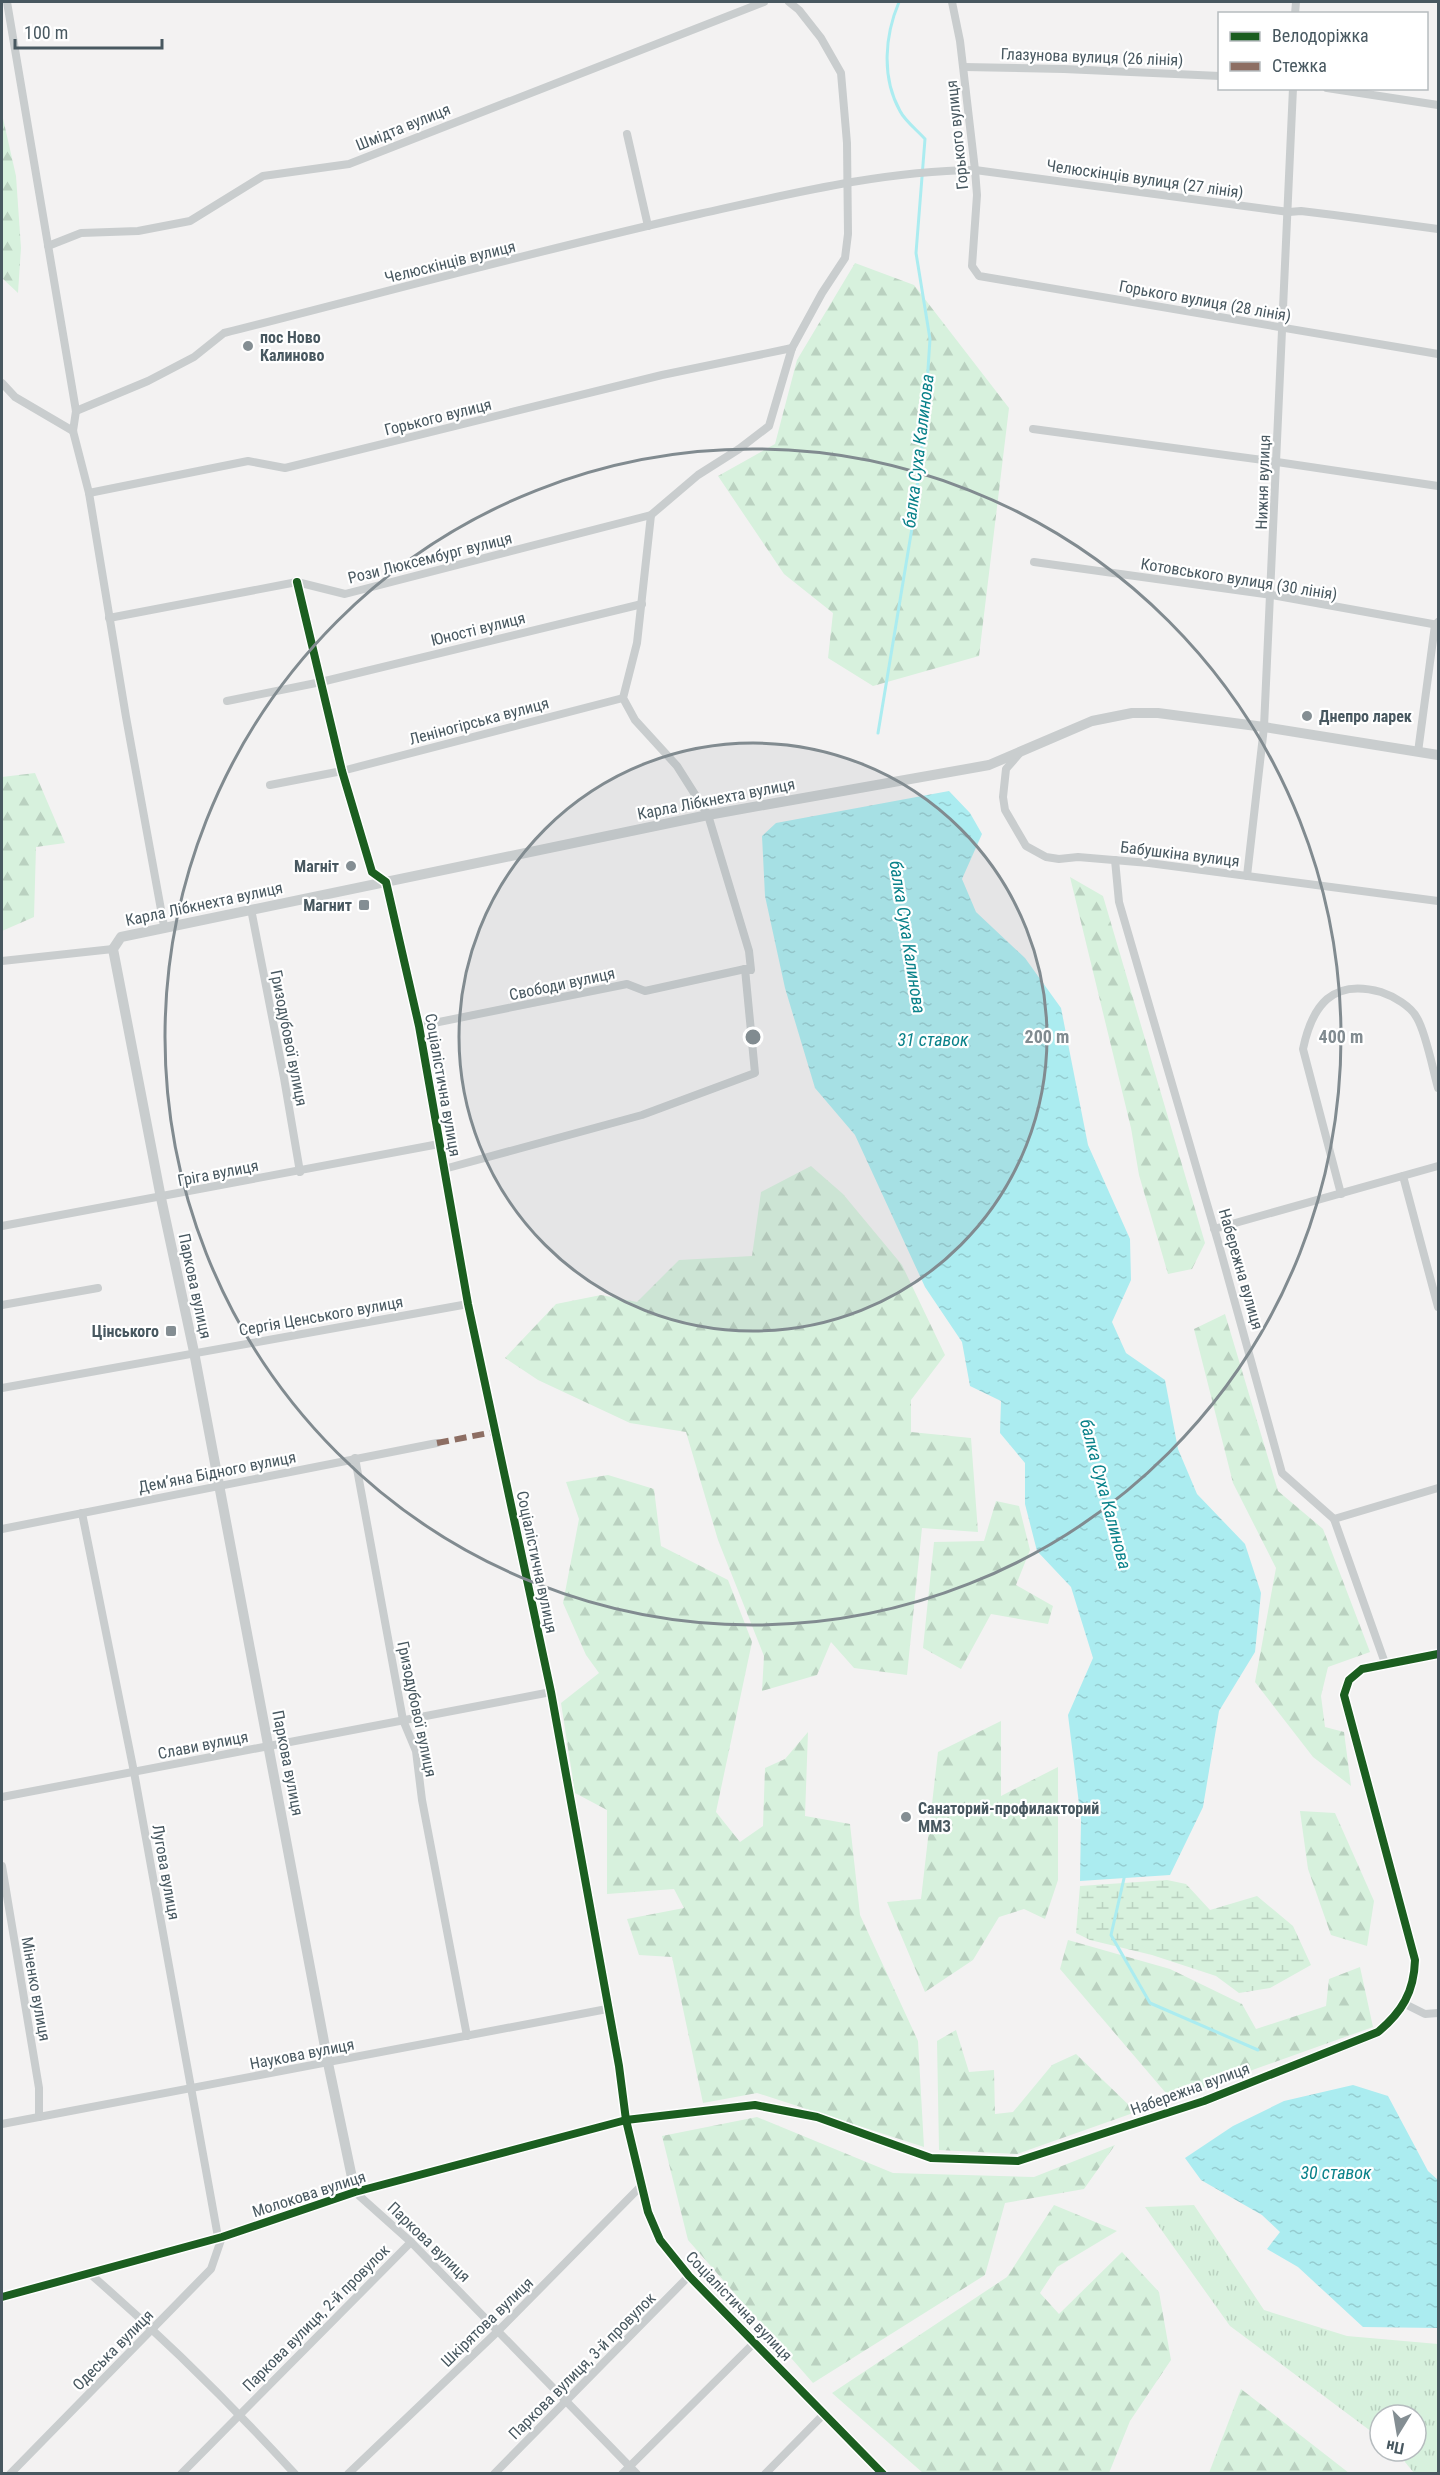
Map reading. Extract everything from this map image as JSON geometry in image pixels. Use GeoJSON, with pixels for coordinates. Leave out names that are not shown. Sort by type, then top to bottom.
{"type":"FeatureCollection","features":[{"type":"Feature","properties":{"kind":"street"},"geometry":{"type":"LineString","coordinates":[[6,2],[76,411],[73,431],[89,493],[164,926]]}},
{"type":"Feature","properties":{"kind":"street","name":"Шмідта вулиця"},"geometry":{"type":"LineString","coordinates":[[48,246],[81,233],[138,231],[190,221],[263,176],[349,164],[764,2]]}},
{"type":"Feature","properties":{"kind":"street"},"geometry":{"type":"LineString","coordinates":[[444,1169],[642,1114],[755,1073],[745,969],[751,970],[749,951],[708,814],[677,766],[635,720],[623,698],[637,642],[651,515],[698,475],[739,449],[769,426],[792,348],[822,292],[845,258],[848,234],[846,132],[841,73],[821,38],[799,10],[789,2]]}},
{"type":"Feature","properties":{"kind":"street","name":"Горького вулиця"},"geometry":{"type":"LineString","coordinates":[[952,2],[964,67],[977,195],[972,267]]}},
{"type":"Feature","properties":{"kind":"street","name":"Глазунова вулиця (26 лiнiя)"},"geometry":{"type":"LineString","coordinates":[[964,67],[1218,76]]}},
{"type":"Feature","properties":{"kind":"street","name":"Нижня вулиця"},"geometry":{"type":"LineString","coordinates":[[1247,876],[1264,727],[1272,595],[1293,90]]}},
{"type":"Feature","properties":{"kind":"street"},"geometry":{"type":"LineString","coordinates":[[1340,90],[1438,105]]}},
{"type":"Feature","properties":{"kind":"street"},"geometry":{"type":"LineString","coordinates":[[627,134],[648,226]]}},
{"type":"Feature","properties":{"kind":"street","name":"Челюскінців вулиця (27 лiнiя)"},"geometry":{"type":"LineString","coordinates":[[847,181],[937,170],[975,170],[1289,212],[1323,213],[1438,229]]}},
{"type":"Feature","properties":{"kind":"street","name":"Челюскінців вулиця"},"geometry":{"type":"LineString","coordinates":[[76,411],[148,381],[194,357],[224,333],[648,226],[847,181]]}},
{"type":"Feature","properties":{"kind":"street","name":"Горького вулиця (28 лiнiя)"},"geometry":{"type":"LineString","coordinates":[[972,267],[979,276],[1438,354]]}},
{"type":"Feature","properties":{"kind":"street","name":"Горького вулиця"},"geometry":{"type":"LineString","coordinates":[[89,493],[248,461],[285,468],[662,375],[792,348]]}},
{"type":"Feature","properties":{"kind":"street"},"geometry":{"type":"LineString","coordinates":[[2,383],[15,397],[73,431]]}},
{"type":"Feature","properties":{"kind":"street"},"geometry":{"type":"LineString","coordinates":[[1033,429],[1438,486]]}},
{"type":"Feature","properties":{"kind":"street","name":"Рози Люксембург вулиця"},"geometry":{"type":"LineString","coordinates":[[109,618],[297,582],[345,594],[651,515]]}},
{"type":"Feature","properties":{"kind":"street","name":"Котовського вулиця (30 лiнiя)"},"geometry":{"type":"LineString","coordinates":[[1035,562],[1272,595],[1437,624]]}},
{"type":"Feature","properties":{"kind":"street","name":"Соціалістична вулиця"},"geometry":{"type":"LineString","coordinates":[[297,582],[342,771],[372,872],[386,882],[419,1026],[468,1304],[551,1692],[619,2066],[626,2120],[648,2212],[660,2240],[689,2277],[883,2474]]}},
{"type":"Feature","properties":{"kind":"street","name":"Юності вулиця"},"geometry":{"type":"LineString","coordinates":[[227,701],[321,682],[642,604]]}},
{"type":"Feature","properties":{"kind":"street"},"geometry":{"type":"LineString","coordinates":[[1418,752],[1437,624]]}},
{"type":"Feature","properties":{"kind":"street","name":"Леніногірська вулиця"},"geometry":{"type":"LineString","coordinates":[[270,785],[342,771],[623,698]]}},
{"type":"Feature","properties":{"kind":"street","name":"Карла Лібкнехта вулиця"},"geometry":{"type":"LineString","coordinates":[[2,961],[113,949],[121,937],[164,926],[708,814],[989,765],[1092,721],[1132,713],[1158,712],[1438,755]]}},
{"type":"Feature","properties":{"kind":"street","name":"Бабушкіна вулиця"},"geometry":{"type":"LineString","coordinates":[[1020,753],[1006,769],[1003,797],[1005,810],[1026,846],[1046,857],[1115,860],[1438,901]]}},
{"type":"Feature","properties":{"kind":"street","name":"Набережна вулиця"},"geometry":{"type":"LineString","coordinates":[[626,2120],[755,2105],[818,2117],[931,2158],[1018,2161],[1204,2101],[1378,2032],[1405,2004],[1415,1969],[1413,1950],[1344,1695],[1349,1680],[1362,1669],[1385,1663],[1334,1519],[1282,1473],[1119,902],[1115,860]]}},
{"type":"Feature","properties":{"kind":"street","name":"Гризодубової вулиця"},"geometry":{"type":"LineString","coordinates":[[251,909],[300,1172]]}},
{"type":"Feature","properties":{"kind":"street","name":"Паркова вулиця"},"geometry":{"type":"LineString","coordinates":[[113,949],[161,1197],[194,1352],[328,2062],[355,2192],[411,2242],[637,2474]]}},
{"type":"Feature","properties":{"kind":"street","name":"Свободи вулиця"},"geometry":{"type":"LineString","coordinates":[[419,1026],[627,984],[645,991],[745,969]]}},
{"type":"Feature","properties":{"kind":"street"},"geometry":{"type":"LineString","coordinates":[[1341,1194],[1303,1049],[1307,1029],[1316,1010],[1330,995],[1348,988],[1366,988],[1386,993],[1403,1003],[1417,1017],[1438,1088]]}},
{"type":"Feature","properties":{"kind":"street","name":"Гріга вулиця"},"geometry":{"type":"LineString","coordinates":[[2,1226],[300,1172],[439,1144]]}},
{"type":"Feature","properties":{"kind":"street"},"geometry":{"type":"LineString","coordinates":[[1214,1229],[1438,1166]]}},
{"type":"Feature","properties":{"kind":"street"},"geometry":{"type":"LineString","coordinates":[[1403,1176],[1438,1307]]}},
{"type":"Feature","properties":{"kind":"street"},"geometry":{"type":"LineString","coordinates":[[2,1305],[98,1288]]}},
{"type":"Feature","properties":{"kind":"street","name":"Сергія Ценського вулиця"},"geometry":{"type":"LineString","coordinates":[[2,1388],[468,1304]]}},
{"type":"Feature","properties":{"kind":"street","name":"Дем’яна Бідного вулиця"},"geometry":{"type":"LineString","coordinates":[[2,1529],[437,1443]]}},
{"type":"Feature","properties":{"kind":"street","name":"Гризодубової вулиця"},"geometry":{"type":"LineString","coordinates":[[355,1458],[403,1720],[416,1751],[422,1800],[467,2036]]}},
{"type":"Feature","properties":{"kind":"street"},"geometry":{"type":"LineString","coordinates":[[1334,1519],[1438,1488]]}},
{"type":"Feature","properties":{"kind":"street","name":"Лугова вулиця"},"geometry":{"type":"LineString","coordinates":[[82,1513],[134,1772],[220,2237]]}},
{"type":"Feature","properties":{"kind":"street"},"geometry":{"type":"LineString","coordinates":[[1385,1663],[1438,1654]]}},
{"type":"Feature","properties":{"kind":"street","name":"Слави вулиця"},"geometry":{"type":"LineString","coordinates":[[2,1797],[551,1692]]}},
{"type":"Feature","properties":{"kind":"street","name":"Міненко вулиця"},"geometry":{"type":"LineString","coordinates":[[2,1866],[39,2088],[39,2117]]}},
{"type":"Feature","properties":{"kind":"street"},"geometry":{"type":"LineString","coordinates":[[1405,2004],[1425,2014],[1438,2013]]}},
{"type":"Feature","properties":{"kind":"street","name":"Наукова вулиця"},"geometry":{"type":"LineString","coordinates":[[2,2124],[607,2009]]}},
{"type":"Feature","properties":{"kind":"street","name":"Молокова вулиця"},"geometry":{"type":"LineString","coordinates":[[2,2297],[220,2237],[355,2192],[626,2120]]}},
{"type":"Feature","properties":{"kind":"street","name":"Шкірятова вулиця"},"geometry":{"type":"LineString","coordinates":[[348,2474],[498,2331],[642,2186]]}},
{"type":"Feature","properties":{"kind":"street","name":"Одеська вулиця"},"geometry":{"type":"LineString","coordinates":[[10,2474],[212,2269],[220,2237]]}},
{"type":"Feature","properties":{"kind":"street","name":"Паркова вулиця, 2-й провулок"},"geometry":{"type":"LineString","coordinates":[[181,2474],[411,2242]]}},
{"type":"Feature","properties":{"kind":"street"},"geometry":{"type":"LineString","coordinates":[[89,2273],[153,2328],[240,2414],[295,2474]]}},
{"type":"Feature","properties":{"kind":"street","name":"Паркова вулиця, 3-й провулок"},"geometry":{"type":"LineString","coordinates":[[494,2474],[568,2402],[689,2277]]}},
{"type":"Feature","properties":{"kind":"street"},"geometry":{"type":"LineString","coordinates":[[622,2474],[755,2342]]}},
{"type":"Feature","properties":{"kind":"street"},"geometry":{"type":"LineString","coordinates":[[765,2474],[824,2414]]}},
{"type":"Feature","properties":{"kind":"green space"},"geometry":{"type":"Polygon","coordinates":[[[2,114],[16,176],[21,248],[18,293],[2,278],[2,114]]]}},
{"type":"Feature","properties":{"kind":"green space"},"geometry":{"type":"Polygon","coordinates":[[[855,263],[914,285],[1009,408],[979,656],[873,686],[828,658],[833,613],[784,574],[718,476],[775,444],[797,360],[855,263]]]}},
{"type":"Feature","properties":{"kind":"green space"},"geometry":{"type":"Polygon","coordinates":[[[35,773],[65,843],[36,847],[34,917],[2,931],[2,777],[35,773]]]}},
{"type":"Feature","properties":{"kind":"green space"},"geometry":{"type":"Polygon","coordinates":[[[1070,877],[1103,896],[1205,1243],[1192,1269],[1168,1274],[1139,1175],[1131,1128],[1070,877]]]}},
{"type":"Feature","properties":{"kind":"green space"},"geometry":{"type":"Polygon","coordinates":[[[811,1166],[843,1194],[902,1265],[945,1355],[911,1400],[911,1432],[971,1438],[978,1532],[922,1528],[907,1675],[854,1668],[831,1642],[817,1675],[762,1691],[764,1656],[718,1540],[686,1432],[630,1423],[538,1380],[505,1358],[556,1304],[601,1295],[637,1302],[679,1260],[752,1256],[761,1192],[811,1166]]]}},
{"type":"Feature","properties":{"kind":"green space"},"geometry":{"type":"Polygon","coordinates":[[[1225,1314],[1278,1491],[1323,1529],[1370,1652],[1328,1667],[1321,1696],[1325,1727],[1344,1732],[1351,1786],[1313,1757],[1255,1682],[1276,1568],[1233,1483],[1194,1329],[1225,1314]]]}},
{"type":"Feature","properties":{"kind":"green space"},"geometry":{"type":"Polygon","coordinates":[[[608,1475],[654,1489],[661,1546],[728,1580],[752,1642],[716,1812],[740,1842],[763,1826],[765,1768],[785,1759],[808,1732],[805,1816],[850,1824],[860,1915],[918,2041],[924,2147],[757,2093],[703,2103],[672,1957],[639,1955],[627,1919],[684,1908],[674,1889],[607,1894],[607,1810],[575,1793],[561,1703],[599,1673],[586,1655],[563,1603],[579,1519],[566,1482],[608,1475]]]}},
{"type":"Feature","properties":{"kind":"green space"},"geometry":{"type":"Polygon","coordinates":[[[996,1501],[1019,1506],[1030,1550],[1016,1585],[1053,1606],[1048,1624],[991,1614],[961,1669],[923,1648],[934,1542],[984,1541],[996,1501]]]}},
{"type":"Feature","properties":{"kind":"green space"},"geometry":{"type":"Polygon","coordinates":[[[1001,1721],[1001,1796],[1058,1767],[1058,1880],[1045,1919],[1024,1909],[999,1917],[973,1960],[925,1992],[887,1902],[921,1899],[938,1752],[1001,1721]]]}},
{"type":"Feature","properties":{"kind":"green space"},"geometry":{"type":"Polygon","coordinates":[[[1300,1811],[1335,1813],[1374,1901],[1367,1946],[1331,1935],[1308,1869],[1300,1811]]]}},
{"type":"Feature","properties":{"kind":"green space"},"geometry":{"type":"Polygon","coordinates":[[[1167,1880],[1186,1884],[1210,1910],[1257,1896],[1293,1926],[1311,1965],[1270,1988],[1239,1993],[1216,1976],[1152,1955],[1090,1940],[1076,1933],[1080,1886],[1167,1880]]]}},
{"type":"Feature","properties":{"kind":"green space"},"geometry":{"type":"Polygon","coordinates":[[[1068,1940],[1170,1969],[1242,2004],[1256,2029],[1326,2006],[1329,1979],[1360,1967],[1373,2027],[1171,2099],[1060,1969],[1068,1940]]]}},
{"type":"Feature","properties":{"kind":"green space"},"geometry":{"type":"Polygon","coordinates":[[[956,2030],[969,2072],[994,2070],[995,2114],[1013,2112],[1052,2065],[1076,2054],[1136,2112],[1017,2154],[939,2150],[937,2041],[956,2030]]]}},
{"type":"Feature","properties":{"kind":"green space"},"geometry":{"type":"Polygon","coordinates":[[[757,2117],[893,2173],[1034,2177],[1115,2145],[1084,2189],[1005,2203],[985,2275],[813,2383],[688,2240],[662,2136],[757,2117]]]}},
{"type":"Feature","properties":{"kind":"green space"},"geometry":{"type":"Polygon","coordinates":[[[1054,2205],[1117,2231],[1057,2267],[1040,2293],[1059,2314],[1122,2252],[1159,2292],[1171,2360],[1130,2421],[1109,2473],[923,2473],[832,2393],[1007,2277],[1054,2205]]]}},
{"type":"Feature","properties":{"kind":"green space"},"geometry":{"type":"Polygon","coordinates":[[[1194,2205],[1264,2310],[1347,2336],[1438,2344],[1438,2473],[1414,2473],[1406,2463],[1428,2463],[1428,2403],[1368,2403],[1368,2429],[1230,2326],[1145,2207],[1194,2205]]]}},
{"type":"Feature","properties":{"kind":"green space"},"geometry":{"type":"Polygon","coordinates":[[[1241,2389],[1349,2473],[1209,2473],[1241,2389]]]}},
{"type":"Feature","properties":{"kind":"water","name":"31 ставок"},"geometry":{"type":"Polygon","coordinates":[[[949,791],[970,813],[982,834],[962,879],[976,912],[1025,958],[1061,1008],[1088,1145],[1130,1239],[1131,1280],[1112,1322],[1126,1353],[1165,1380],[1178,1449],[1197,1494],[1245,1544],[1261,1593],[1255,1652],[1219,1711],[1203,1807],[1170,1875],[1080,1881],[1081,1820],[1068,1715],[1093,1658],[1071,1587],[1037,1551],[1025,1504],[1025,1463],[1000,1433],[1001,1401],[970,1386],[962,1342],[925,1287],[855,1135],[815,1088],[785,988],[765,896],[762,836],[776,823],[949,791]]]}},
{"type":"Feature","properties":{"kind":"water","name":"30 ставок"},"geometry":{"type":"Polygon","coordinates":[[[1353,2085],[1388,2096],[1428,2171],[1438,2180],[1438,2328],[1363,2327],[1298,2267],[1267,2249],[1280,2232],[1262,2215],[1201,2180],[1185,2158],[1233,2126],[1284,2101],[1353,2085]]]}},
{"type":"Feature","properties":{"kind":"waterway","name":"балка Суха Калинова"},"geometry":{"type":"LineString","coordinates":[[878,733],[912,528],[924,430],[930,339],[916,253],[925,139],[900,111],[894,98],[888,70],[888,42],[899,2]]}},
{"type":"Feature","properties":{"kind":"waterway","name":"балка Суха Калинова"},"geometry":{"type":"LineString","coordinates":[[1125,1874],[1111,1935],[1150,2003],[1258,2050]]}},
{"type":"Feature","properties":{"kind":"marked path"},"geometry":{"type":"LineString","coordinates":[[437,1443],[494,1432]]}},
{"type":"Feature","properties":{"kind":"cycle path"},"geometry":{"type":"LineString","coordinates":[[297,582],[342,771],[372,872],[386,882],[419,1026],[468,1304],[551,1692],[619,2066],[626,2120],[648,2212],[660,2240],[689,2276],[883,2474]]}},
{"type":"Feature","properties":{"kind":"cycle path"},"geometry":{"type":"LineString","coordinates":[[2,2297],[222,2237],[355,2192],[626,2120],[755,2105],[817,2117],[931,2158],[1018,2161],[1204,2101],[1378,2032],[1394,2017],[1405,2000],[1412,1982],[1415,1960],[1344,1695],[1349,1680],[1362,1669],[1438,1654]]}},
{"type":"Feature","properties":{"kind":"place","name":"пос Ново Калиново"},"geometry":{"type":"Point","coordinates":[248,346]}},
{"type":"Feature","properties":{"kind":"place","name":"Днепро ларек"},"geometry":{"type":"Point","coordinates":[1307,716]}},
{"type":"Feature","properties":{"kind":"place","name":"Магніт"},"geometry":{"type":"Point","coordinates":[351,866]}},
{"type":"Feature","properties":{"kind":"place","name":"Магнит"},"geometry":{"type":"Point","coordinates":[364,905]}},
{"type":"Feature","properties":{"kind":"place","name":"Цінського"},"geometry":{"type":"Point","coordinates":[171,1331]}},
{"type":"Feature","properties":{"kind":"place","name":"Санаторий-профилакторий ММЗ"},"geometry":{"type":"Point","coordinates":[906,1817]}}]}
